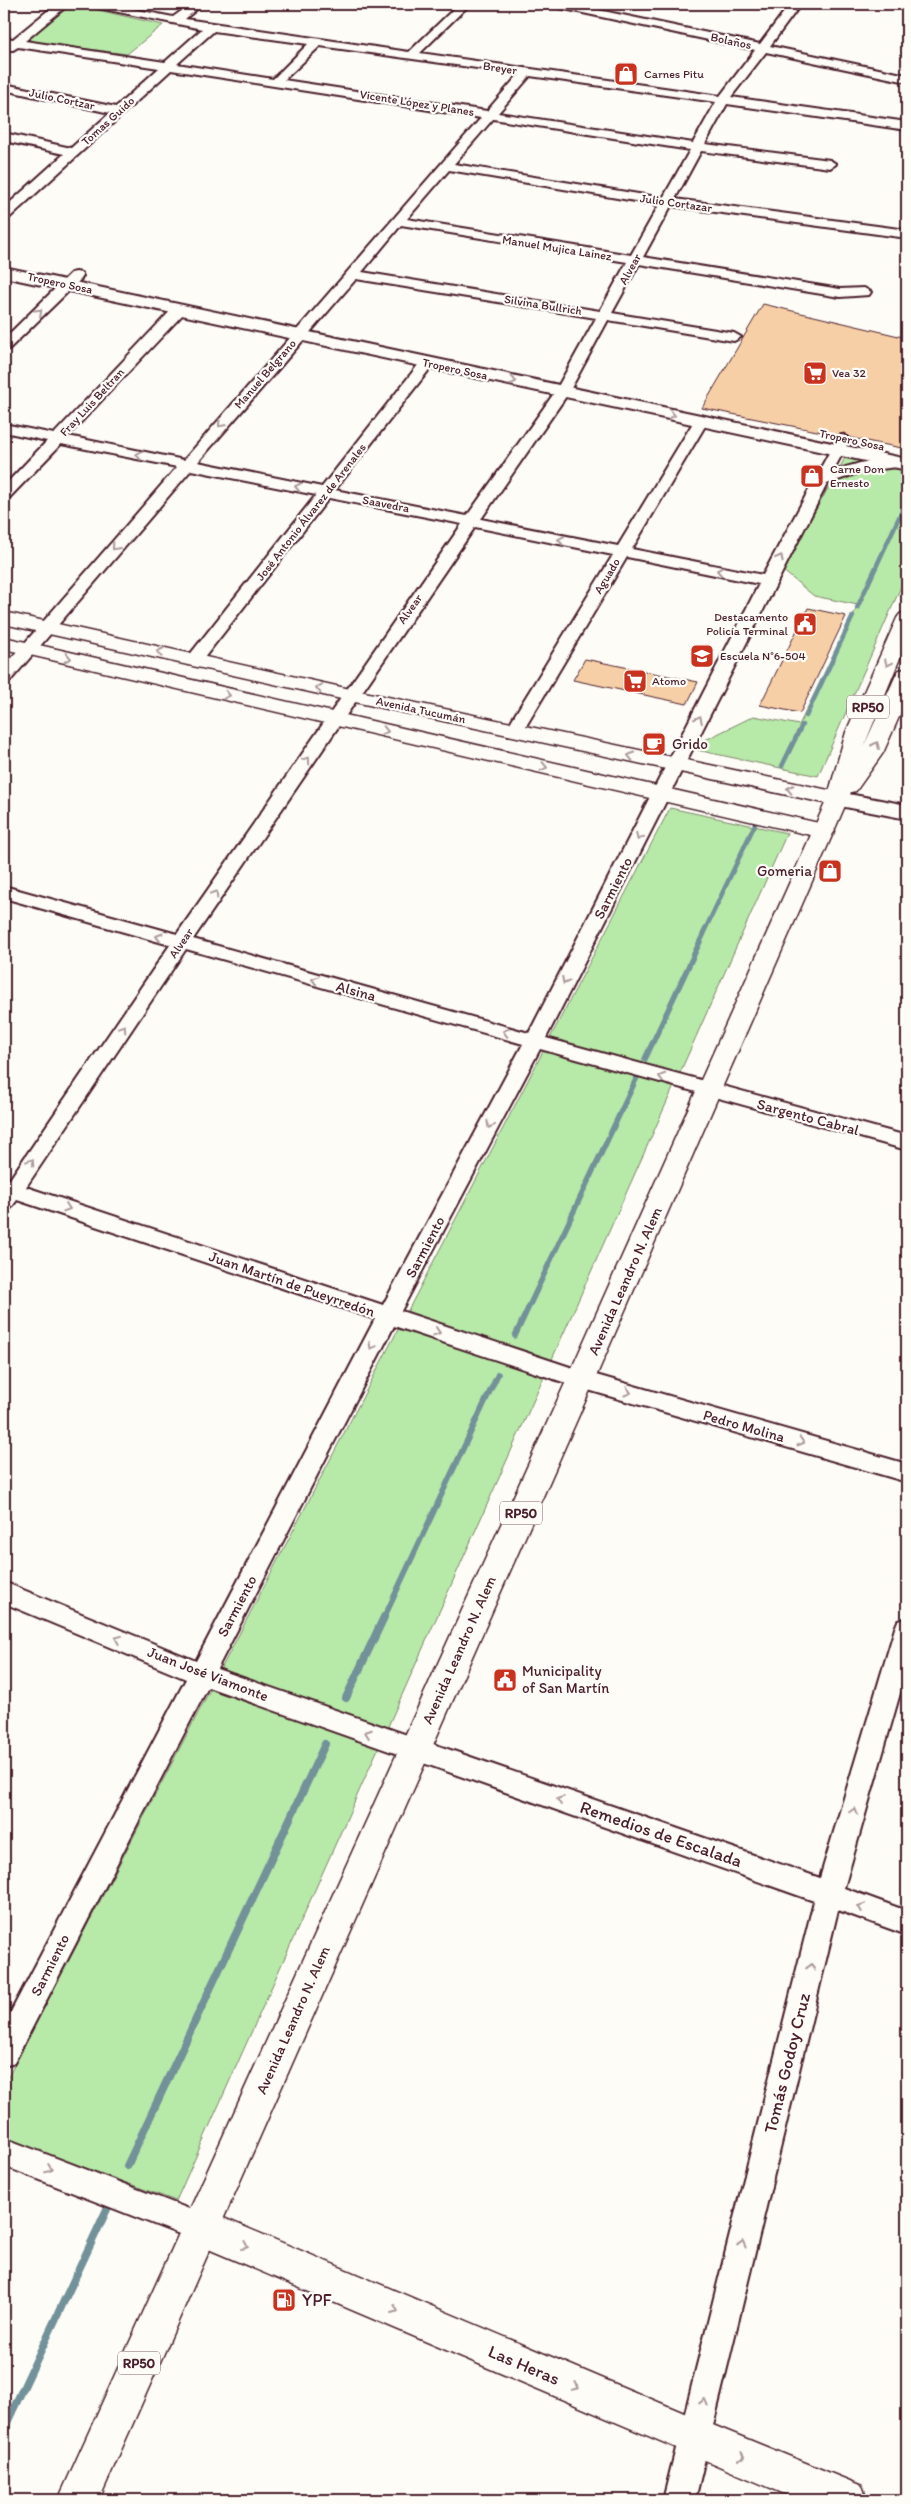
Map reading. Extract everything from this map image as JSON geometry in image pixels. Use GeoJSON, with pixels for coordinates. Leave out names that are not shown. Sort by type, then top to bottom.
{"type":"FeatureCollection","features":[{"type":"Feature","properties":{"kind":"main road","name":"Avenida Tucumán"},"geometry":{"type":"LineString","coordinates":[[4,618],[675,766],[838,799]]}},
{"type":"Feature","properties":{"kind":"main road","name":"Avenida Leandro N. Alem"},"geometry":{"type":"LineString","coordinates":[[78,2500],[581,1379],[838,799],[857,732],[907,618]]}},
{"type":"Feature","properties":{"kind":"main road","name":"Avenida Tucumán"},"geometry":{"type":"LineString","coordinates":[[4,643],[823,831]]}},
{"type":"Feature","properties":{"kind":"main road","name":"Avenida Leandro N. Alem"},"geometry":{"type":"LineString","coordinates":[[838,799],[872,754],[907,675]]}},
{"type":"Feature","properties":{"kind":"main road","name":"Las Heras"},"geometry":{"type":"LineString","coordinates":[[200,2227],[696,2438],[848,2500]]}},
{"type":"Feature","properties":{"kind":"street"},"geometry":{"type":"LineString","coordinates":[[4,53],[10,42],[63,4]]}},
{"type":"Feature","properties":{"kind":"street","name":"Breyer"},"geometry":{"type":"LineString","coordinates":[[93,4],[211,27],[907,126]]}},
{"type":"Feature","properties":{"kind":"street"},"geometry":{"type":"LineString","coordinates":[[175,21],[198,4]]}},
{"type":"Feature","properties":{"kind":"street"},"geometry":{"type":"LineString","coordinates":[[412,55],[465,4]]}},
{"type":"Feature","properties":{"kind":"street","name":"Bolaños"},"geometry":{"type":"LineString","coordinates":[[555,4],[907,78]]}},
{"type":"Feature","properties":{"kind":"street","name":"Alvear"},"geometry":{"type":"LineString","coordinates":[[7,1193],[350,695],[566,386],[722,100],[796,4]]}},
{"type":"Feature","properties":{"kind":"street","name":"Tomas Guido"},"geometry":{"type":"LineString","coordinates":[[4,215],[211,27]]}},
{"type":"Feature","properties":{"kind":"street"},"geometry":{"type":"LineString","coordinates":[[276,82],[318,41]]}},
{"type":"Feature","properties":{"kind":"street","name":"Vicente López y Planes"},"geometry":{"type":"LineString","coordinates":[[10,42],[697,147],[830,164]]}},
{"type":"Feature","properties":{"kind":"street","name":"Manuel Belgrano"},"geometry":{"type":"LineString","coordinates":[[4,677],[186,464],[527,72]]}},
{"type":"Feature","properties":{"kind":"street","name":"Julio Cortzar"},"geometry":{"type":"LineString","coordinates":[[4,87],[120,111]]}},
{"type":"Feature","properties":{"kind":"street"},"geometry":{"type":"LineString","coordinates":[[4,138],[74,152]]}},
{"type":"Feature","properties":{"kind":"street","name":"Julio Cortazar"},"geometry":{"type":"LineString","coordinates":[[445,166],[666,202],[907,234]]}},
{"type":"Feature","properties":{"kind":"street"},"geometry":{"type":"LineString","coordinates":[[4,197],[20,200]]}},
{"type":"Feature","properties":{"kind":"street","name":"Manuel Mujica Lainez"},"geometry":{"type":"LineString","coordinates":[[398,221],[634,261],[840,293],[864,292]]}},
{"type":"Feature","properties":{"kind":"street","name":"Tropero Sosa"},"geometry":{"type":"LineString","coordinates":[[4,260],[180,309],[304,330],[427,363],[566,386],[701,421],[840,445]]}},
{"type":"Feature","properties":{"kind":"street","name":"Tropero Sosa"},"geometry":{"type":"LineString","coordinates":[[4,272],[72,280],[904,460]]}},
{"type":"Feature","properties":{"kind":"street","name":"Silvina Bullrich"},"geometry":{"type":"LineString","coordinates":[[352,274],[734,337]]}},
{"type":"Feature","properties":{"kind":"street"},"geometry":{"type":"LineString","coordinates":[[4,346],[72,280]]}},
{"type":"Feature","properties":{"kind":"street","name":"Fray Luis Beltran"},"geometry":{"type":"LineString","coordinates":[[4,495],[180,309]]}},
{"type":"Feature","properties":{"kind":"street","name":"José Antonio Álvarez de Arenales"},"geometry":{"type":"LineString","coordinates":[[194,660],[427,363]]}},
{"type":"Feature","properties":{"kind":"street","name":"Aguado"},"geometry":{"type":"LineString","coordinates":[[514,731],[701,421]]}},
{"type":"Feature","properties":{"kind":"street","name":"Saavedra"},"geometry":{"type":"LineString","coordinates":[[4,428],[768,581]]}},
{"type":"Feature","properties":{"kind":"street","name":"Sarmiento"},"geometry":{"type":"LineString","coordinates":[[4,2053],[388,1316],[535,1040],[768,581],[840,445]]}},
{"type":"Feature","properties":{"kind":"street"},"geometry":{"type":"LineString","coordinates":[[820,481],[861,466],[904,460]]}},
{"type":"Feature","properties":{"kind":"street"},"geometry":{"type":"LineString","coordinates":[[838,799],[907,812]]}},
{"type":"Feature","properties":{"kind":"street","name":"Alsina"},"geometry":{"type":"LineString","coordinates":[[4,892],[709,1090]]}},
{"type":"Feature","properties":{"kind":"street","name":"Sargento Cabral"},"geometry":{"type":"LineString","coordinates":[[709,1090],[907,1144]]}},
{"type":"Feature","properties":{"kind":"street","name":"Juan Martín de Pueyrredón"},"geometry":{"type":"LineString","coordinates":[[7,1193],[581,1379]]}},
{"type":"Feature","properties":{"kind":"street","name":"Pedro Molina"},"geometry":{"type":"LineString","coordinates":[[581,1379],[907,1473]]}},
{"type":"Feature","properties":{"kind":"street","name":"Juan José Viamonte"},"geometry":{"type":"LineString","coordinates":[[4,1592],[201,1674],[414,1750]]}},
{"type":"Feature","properties":{"kind":"street","name":"Tomás Godoy Cruz"},"geometry":{"type":"LineString","coordinates":[[679,2500],[696,2438],[829,1894],[907,1628]]}},
{"type":"Feature","properties":{"kind":"street","name":"Remedios de Escalada"},"geometry":{"type":"LineString","coordinates":[[414,1750],[829,1894],[907,1923]]}},
{"type":"Feature","properties":{"kind":"street"},"geometry":{"type":"LineString","coordinates":[[4,2152],[200,2227]]}},
{"type":"Feature","properties":{"kind":"green space"},"geometry":{"type":"Polygon","coordinates":[[[72,4],[163,25],[127,54],[26,41],[72,4]]]}},
{"type":"Feature","properties":{"kind":"green space"},"geometry":{"type":"Polygon","coordinates":[[[845,458],[907,471],[907,573],[818,776],[697,750],[701,742],[754,716],[799,725],[858,605],[814,596],[782,570],[845,458]]]}},
{"type":"Feature","properties":{"kind":"green space"},"geometry":{"type":"Polygon","coordinates":[[[670,808],[787,833],[176,2201],[4,2138],[4,2085],[670,808]]]}},
{"type":"Feature","properties":{"kind":"building","name":"Vea 32"},"geometry":{"type":"Polygon","coordinates":[[[763,304],[907,338],[907,449],[851,438],[844,433],[837,435],[702,408],[763,304]]]}},
{"type":"Feature","properties":{"kind":"building"},"geometry":{"type":"Polygon","coordinates":[[[808,608],[846,616],[800,713],[760,705],[808,608]]]}},
{"type":"Feature","properties":{"kind":"building","name":"Atomo"},"geometry":{"type":"Polygon","coordinates":[[[585,659],[698,682],[687,704],[573,680],[585,659]]]}},
{"type":"Feature","properties":{"kind":"waterway"},"geometry":{"type":"LineString","coordinates":[[857,608],[907,500]]}},
{"type":"Feature","properties":{"kind":"waterway"},"geometry":{"type":"LineString","coordinates":[[806,716],[853,616]]}},
{"type":"Feature","properties":{"kind":"waterway"},"geometry":{"type":"LineString","coordinates":[[782,766],[802,725]]}},
{"type":"Feature","properties":{"kind":"waterway"},"geometry":{"type":"LineString","coordinates":[[703,934],[756,822]]}},
{"type":"Feature","properties":{"kind":"waterway"},"geometry":{"type":"LineString","coordinates":[[645,1059],[704,933]]}},
{"type":"Feature","properties":{"kind":"waterway"},"geometry":{"type":"LineString","coordinates":[[515,1336],[639,1073]]}},
{"type":"Feature","properties":{"kind":"waterway"},"geometry":{"type":"LineString","coordinates":[[384,1618],[498,1374]]}},
{"type":"Feature","properties":{"kind":"waterway"},"geometry":{"type":"LineString","coordinates":[[346,1698],[384,1617]]}},
{"type":"Feature","properties":{"kind":"waterway"},"geometry":{"type":"LineString","coordinates":[[127,2166],[325,1744]]}},
{"type":"Feature","properties":{"kind":"waterway"},"geometry":{"type":"LineString","coordinates":[[4,2429],[108,2207]]}},
{"type":"Feature","properties":{"kind":"place","name":"Carnes Pitu"},"geometry":{"type":"Point","coordinates":[626,74]}},
{"type":"Feature","properties":{"kind":"place","name":"Vea 32"},"geometry":{"type":"Point","coordinates":[815,373]}},
{"type":"Feature","properties":{"kind":"place","name":"Carne Don Ernesto"},"geometry":{"type":"Point","coordinates":[812,476]}},
{"type":"Feature","properties":{"kind":"place","name":"Destacamento Policía Terminal"},"geometry":{"type":"Point","coordinates":[805,624]}},
{"type":"Feature","properties":{"kind":"place","name":"Escuela N°6-504"},"geometry":{"type":"Point","coordinates":[702,656]}},
{"type":"Feature","properties":{"kind":"place","name":"Atomo"},"geometry":{"type":"Point","coordinates":[635,681]}},
{"type":"Feature","properties":{"kind":"place","name":"Grido"},"geometry":{"type":"Point","coordinates":[654,744]}},
{"type":"Feature","properties":{"kind":"place","name":"Gomeria"},"geometry":{"type":"Point","coordinates":[830,871]}},
{"type":"Feature","properties":{"kind":"place","name":"Municipality of San Martín"},"geometry":{"type":"Point","coordinates":[505,1680]}},
{"type":"Feature","properties":{"kind":"place","name":"YPF"},"geometry":{"type":"Point","coordinates":[284,2300]}}]}
